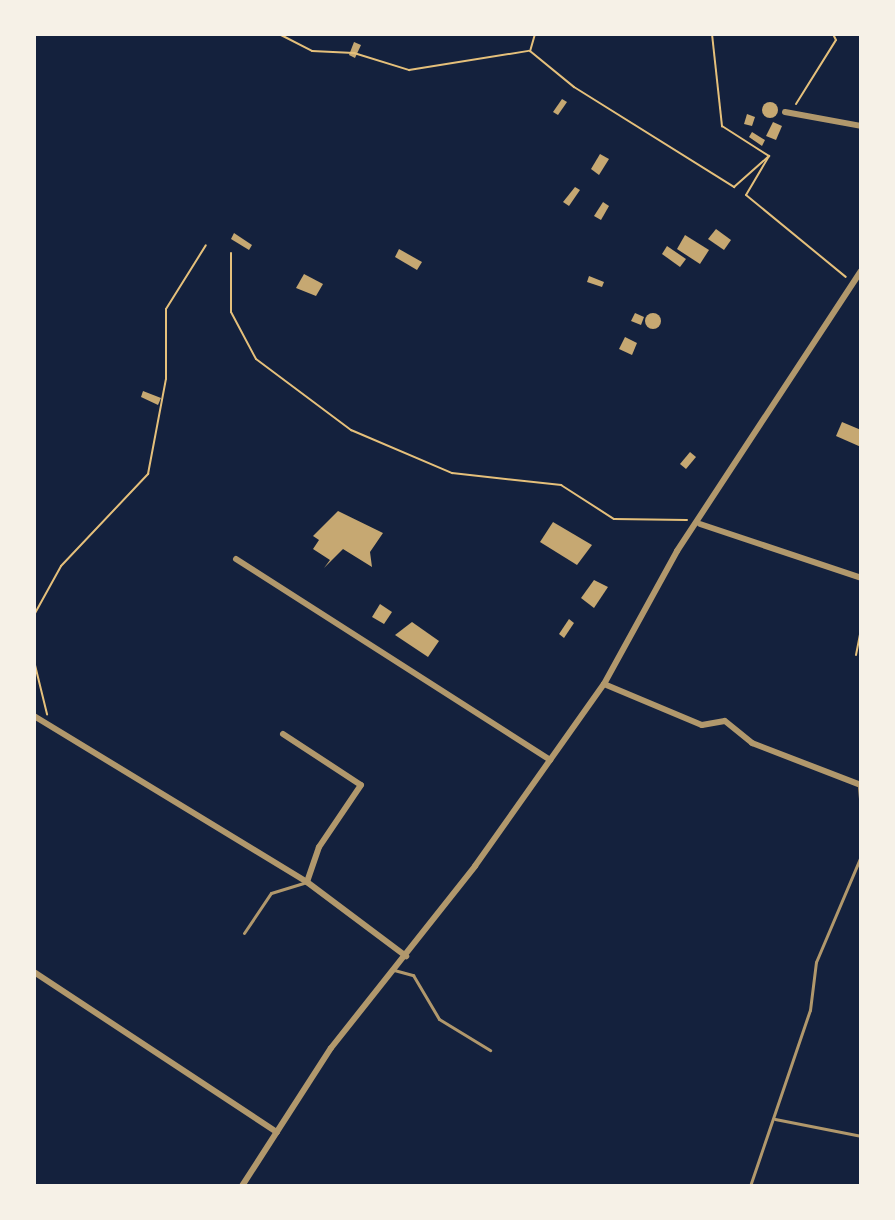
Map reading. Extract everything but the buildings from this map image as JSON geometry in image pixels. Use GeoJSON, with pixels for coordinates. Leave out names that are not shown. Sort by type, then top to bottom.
{"type":"FeatureCollection","features":[{"type":"Feature","properties":{"kind":"street"},"geometry":{"type":"LineString","coordinates":[[788,112],[861,126]]}},
{"type":"Feature","properties":{"kind":"street"},"geometry":{"type":"LineString","coordinates":[[242,1186],[331,1048],[406,956],[604,684],[677,551],[700,524],[861,271]]}},
{"type":"Feature","properties":{"kind":"street"},"geometry":{"type":"LineString","coordinates":[[700,524],[861,578]]}},
{"type":"Feature","properties":{"kind":"street"},"geometry":{"type":"LineString","coordinates":[[236,559],[550,760]]}},
{"type":"Feature","properties":{"kind":"street"},"geometry":{"type":"LineString","coordinates":[[604,684],[702,725],[725,721],[752,743],[860,785]]}},
{"type":"Feature","properties":{"kind":"street"},"geometry":{"type":"LineString","coordinates":[[34,716],[307,882],[406,956]]}},
{"type":"Feature","properties":{"kind":"street"},"geometry":{"type":"LineString","coordinates":[[283,734],[361,785],[319,847],[307,882]]}},
{"type":"Feature","properties":{"kind":"street"},"geometry":{"type":"LineString","coordinates":[[34,972],[277,1132]]}},
{"type":"Feature","properties":{"kind":"lane"},"geometry":{"type":"LineString","coordinates":[[860,785],[861,808]]}},
{"type":"Feature","properties":{"kind":"lane"},"geometry":{"type":"LineString","coordinates":[[750,1186],[810,1010],[816,962],[861,856]]}},
{"type":"Feature","properties":{"kind":"lane"},"geometry":{"type":"LineString","coordinates":[[244,933],[271,893],[307,882]]}},
{"type":"Feature","properties":{"kind":"lane"},"geometry":{"type":"LineString","coordinates":[[394,970],[413,975],[439,1019],[490,1050]]}},
{"type":"Feature","properties":{"kind":"lane"},"geometry":{"type":"LineString","coordinates":[[775,1119],[861,1136]]}},
{"type":"Feature","properties":{"kind":"path"},"geometry":{"type":"LineString","coordinates":[[279,34],[312,51],[354,53],[409,70],[530,51],[574,87],[734,187],[769,156]]}},
{"type":"Feature","properties":{"kind":"path"},"geometry":{"type":"LineString","coordinates":[[530,51],[535,34]]}},
{"type":"Feature","properties":{"kind":"path"},"geometry":{"type":"LineString","coordinates":[[594,34],[631,34]]}},
{"type":"Feature","properties":{"kind":"path"},"geometry":{"type":"LineString","coordinates":[[712,34],[722,126],[769,156]]}},
{"type":"Feature","properties":{"kind":"path"},"geometry":{"type":"LineString","coordinates":[[788,112],[836,40],[833,34]]}},
{"type":"Feature","properties":{"kind":"path"},"geometry":{"type":"LineString","coordinates":[[769,156],[746,195],[853,283]]}},
{"type":"Feature","properties":{"kind":"path"},"geometry":{"type":"LineString","coordinates":[[34,615],[61,566],[148,474],[166,379],[166,309],[206,245]]}},
{"type":"Feature","properties":{"kind":"path"},"geometry":{"type":"LineString","coordinates":[[231,253],[231,312],[256,359],[351,430],[452,473],[561,485],[614,519],[635,524],[673,516],[700,524]]}},
{"type":"Feature","properties":{"kind":"path"},"geometry":{"type":"LineString","coordinates":[[856,655],[861,630]]}},
{"type":"Feature","properties":{"kind":"path"},"geometry":{"type":"LineString","coordinates":[[34,661],[51,718]]}}]}
